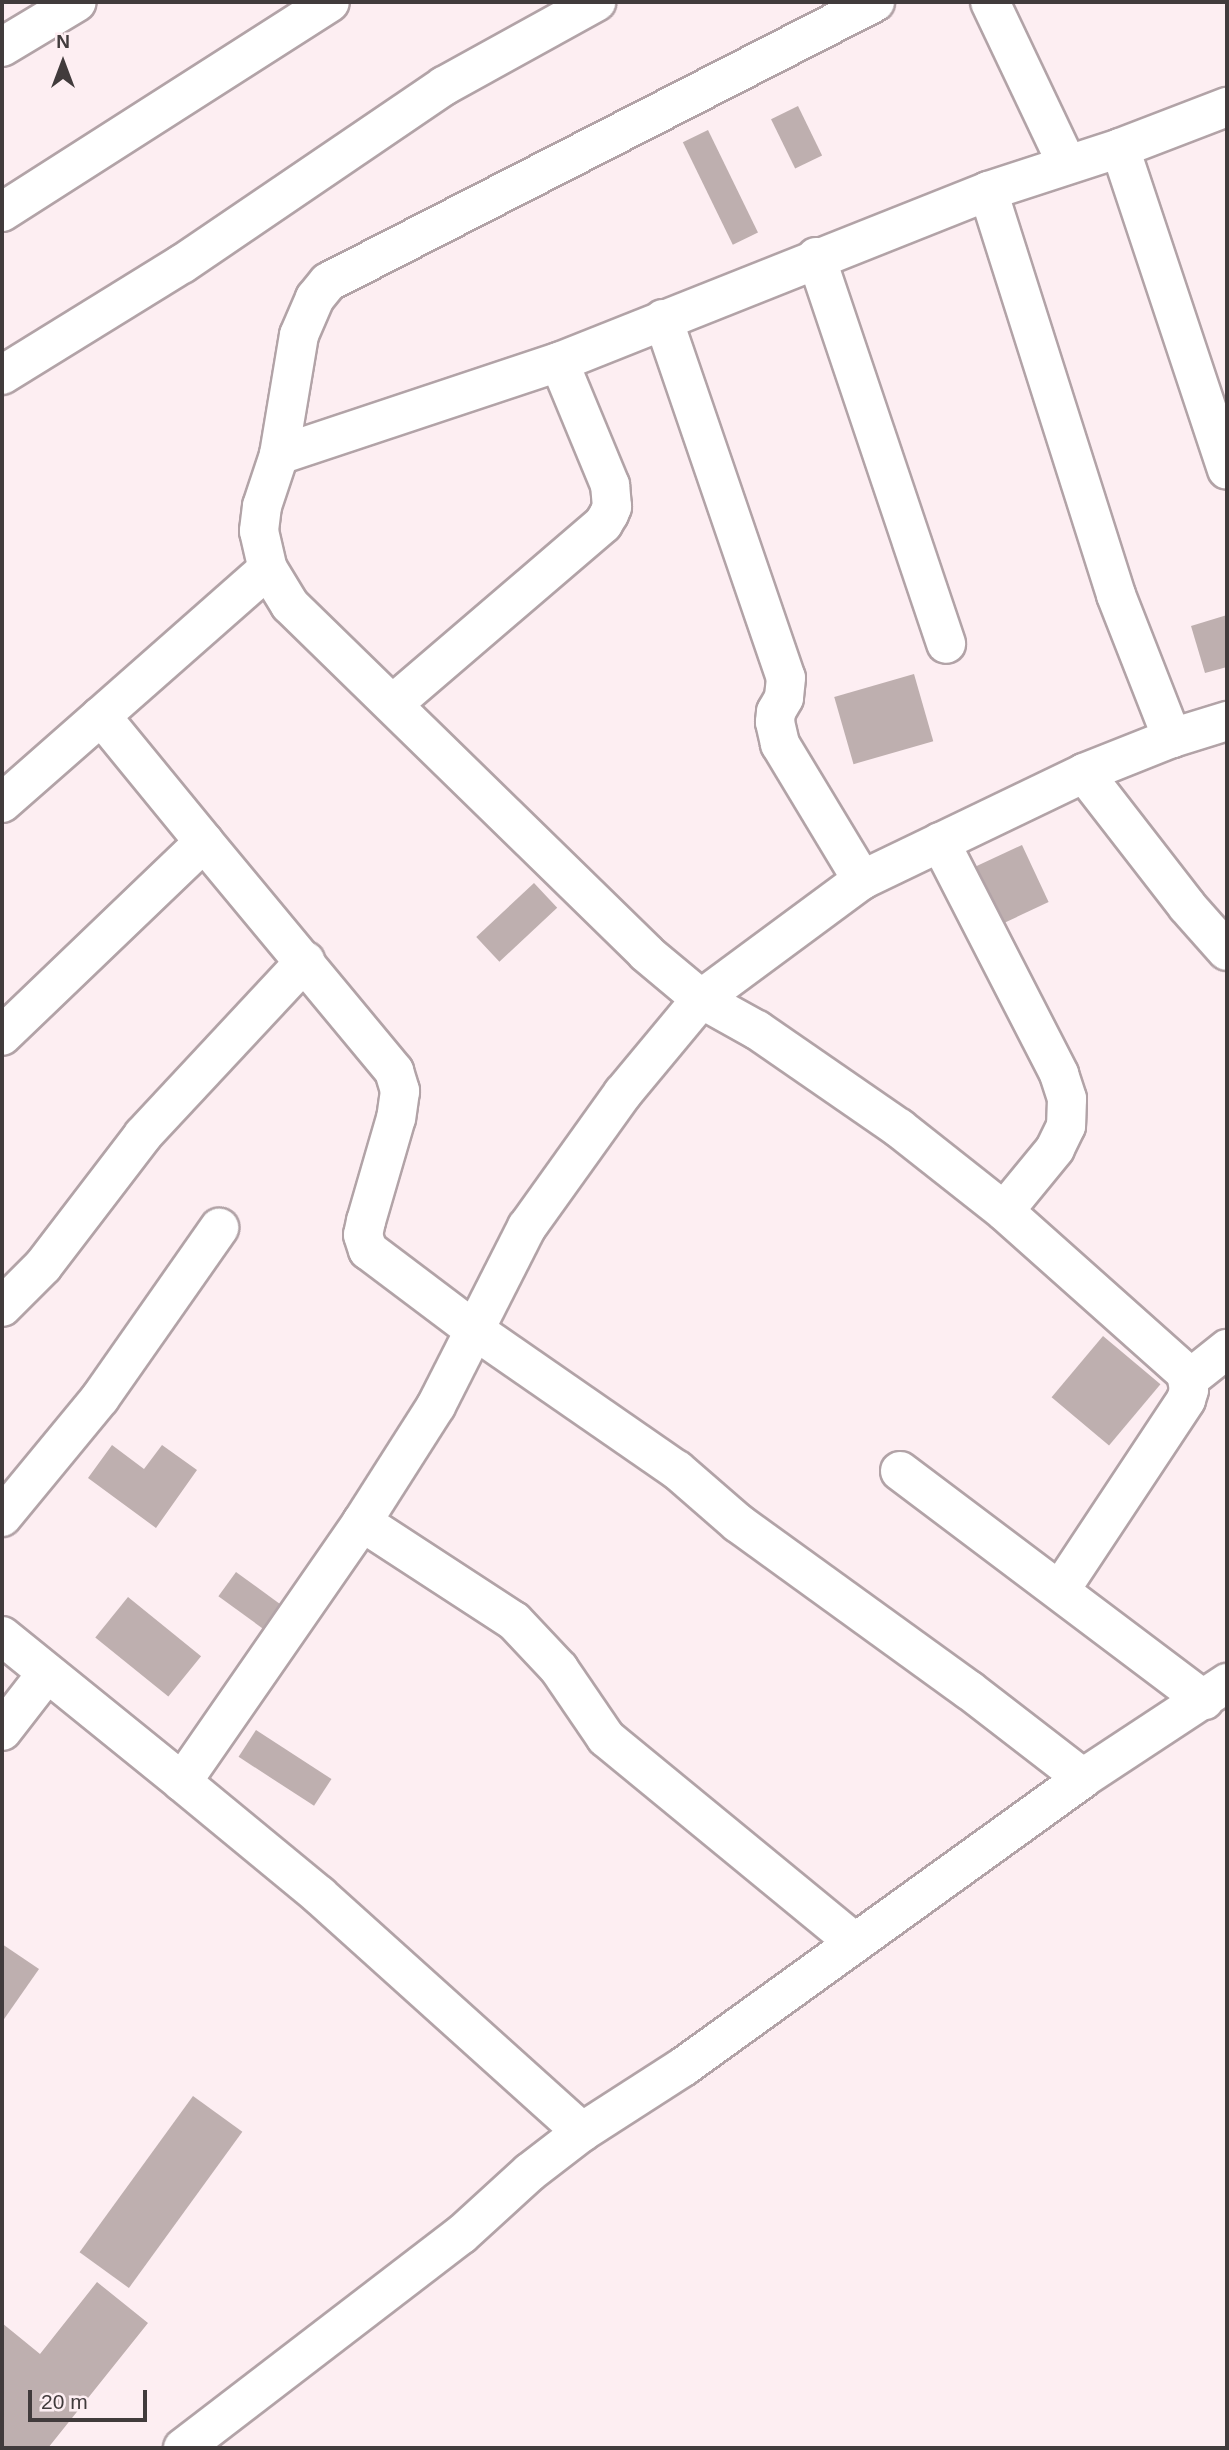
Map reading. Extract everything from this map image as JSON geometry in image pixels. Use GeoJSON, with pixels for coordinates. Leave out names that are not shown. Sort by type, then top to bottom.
{"type":"FeatureCollection","features":[{"type":"Feature","properties":{"kind":"street"},"geometry":{"type":"LineString","coordinates":[[2,47],[77,2]]}},
{"type":"Feature","properties":{"kind":"street"},"geometry":{"type":"LineString","coordinates":[[2,212],[330,2]]}},
{"type":"Feature","properties":{"kind":"street"},"geometry":{"type":"LineString","coordinates":[[2,375],[181,264],[444,86],[596,2]]}},
{"type":"Feature","properties":{"kind":"street"},"geometry":{"type":"LineString","coordinates":[[875,2],[328,282],[315,298],[299,335],[279,455],[262,506],[259,531],[268,569],[290,605],[636,943],[701,999],[757,1031],[898,1128],[1004,1211],[1180,1366],[1188,1380],[1186,1400],[1061,1589]]}},
{"type":"Feature","properties":{"kind":"street"},"geometry":{"type":"LineString","coordinates":[[990,2],[1067,164]]}},
{"type":"Feature","properties":{"kind":"street"},"geometry":{"type":"LineString","coordinates":[[279,455],[559,362],[816,257],[988,191],[1120,148],[1227,107]]}},
{"type":"Feature","properties":{"kind":"street"},"geometry":{"type":"LineString","coordinates":[[1120,148],[1227,470]]}},
{"type":"Feature","properties":{"kind":"street"},"geometry":{"type":"LineString","coordinates":[[988,191],[1116,595],[1172,738]]}},
{"type":"Feature","properties":{"kind":"street"},"geometry":{"type":"LineString","coordinates":[[816,257],[946,644]]}},
{"type":"Feature","properties":{"kind":"street"},"geometry":{"type":"LineString","coordinates":[[663,319],[786,678],[784,698],[776,712],[775,722],[780,744],[862,880]]}},
{"type":"Feature","properties":{"kind":"street"},"geometry":{"type":"LineString","coordinates":[[393,704],[603,524],[612,507],[610,485],[559,362]]}},
{"type":"Feature","properties":{"kind":"street"},"geometry":{"type":"LineString","coordinates":[[2,803],[268,569]]}},
{"type":"Feature","properties":{"kind":"street"},"geometry":{"type":"LineString","coordinates":[[101,716],[306,961],[394,1071],[400,1091],[396,1118],[363,1235],[368,1250],[473,1329],[677,1470],[738,1523],[969,1690],[1083,1778]]}},
{"type":"Feature","properties":{"kind":"street"},"geometry":{"type":"LineString","coordinates":[[181,1782],[362,1522],[436,1406],[527,1227],[623,1093],[701,999],[862,880],[1084,773],[1172,738],[1227,721]]}},
{"type":"Feature","properties":{"kind":"street"},"geometry":{"type":"LineString","coordinates":[[1084,773],[1187,906],[1227,951]]}},
{"type":"Feature","properties":{"kind":"street"},"geometry":{"type":"LineString","coordinates":[[2,1036],[204,842]]}},
{"type":"Feature","properties":{"kind":"street"},"geometry":{"type":"LineString","coordinates":[[940,842],[1059,1074],[1067,1099],[1066,1126],[1055,1149],[1004,1211]]}},
{"type":"Feature","properties":{"kind":"street"},"geometry":{"type":"LineString","coordinates":[[2,1307],[43,1266],[143,1135],[306,961]]}},
{"type":"Feature","properties":{"kind":"street"},"geometry":{"type":"LineString","coordinates":[[2,1517],[100,1398],[219,1228]]}},
{"type":"Feature","properties":{"kind":"street"},"geometry":{"type":"LineString","coordinates":[[1188,1380],[1227,1349]]}},
{"type":"Feature","properties":{"kind":"street"},"geometry":{"type":"LineString","coordinates":[[183,2448],[461,2235],[530,2172],[583,2132],[683,2067],[854,1942],[960,1870],[1083,1778],[1216,1691],[1061,1589],[900,1471]]}},
{"type":"Feature","properties":{"kind":"street"},"geometry":{"type":"LineString","coordinates":[[362,1522],[514,1621],[559,1669],[606,1738],[854,1942]]}},
{"type":"Feature","properties":{"kind":"street"},"geometry":{"type":"LineString","coordinates":[[2,1636],[319,1895],[583,2132]]}},
{"type":"Feature","properties":{"kind":"street"},"geometry":{"type":"LineString","coordinates":[[2,1731],[47,1673]]}},
{"type":"Feature","properties":{"kind":"building"},"geometry":{"type":"Polygon","coordinates":[[[798,106],[822,155],[795,169],[771,119],[798,106]]]}},
{"type":"Feature","properties":{"kind":"building"},"geometry":{"type":"Polygon","coordinates":[[[708,130],[758,232],[733,245],[683,142],[708,130]]]}},
{"type":"Feature","properties":{"kind":"building"},"geometry":{"type":"Polygon","coordinates":[[[1227,615],[1227,667],[1205,673],[1191,626],[1227,615]]]}},
{"type":"Feature","properties":{"kind":"building"},"geometry":{"type":"Polygon","coordinates":[[[914,674],[933,741],[854,764],[834,697],[914,674]]]}},
{"type":"Feature","properties":{"kind":"building"},"geometry":{"type":"Polygon","coordinates":[[[1022,845],[1049,902],[994,927],[968,870],[1022,845]]]}},
{"type":"Feature","properties":{"kind":"building"},"geometry":{"type":"Polygon","coordinates":[[[534,883],[557,908],[499,962],[476,937],[534,883]]]}},
{"type":"Feature","properties":{"kind":"building"},"geometry":{"type":"Polygon","coordinates":[[[1103,1336],[1160,1384],[1109,1445],[1052,1397],[1103,1336]]]}},
{"type":"Feature","properties":{"kind":"building"},"geometry":{"type":"Polygon","coordinates":[[[112,1445],[144,1469],[162,1445],[197,1470],[156,1528],[88,1478],[112,1445]]]}},
{"type":"Feature","properties":{"kind":"building"},"geometry":{"type":"Polygon","coordinates":[[[236,1572],[284,1607],[266,1631],[218,1596],[236,1572]]]}},
{"type":"Feature","properties":{"kind":"building"},"geometry":{"type":"Polygon","coordinates":[[[128,1597],[201,1656],[168,1697],[95,1637],[128,1597]]]}},
{"type":"Feature","properties":{"kind":"building"},"geometry":{"type":"Polygon","coordinates":[[[256,1730],[331,1779],[314,1806],[239,1757],[256,1730]]]}},
{"type":"Feature","properties":{"kind":"building"},"geometry":{"type":"Polygon","coordinates":[[[2,1944],[39,1969],[2,2022],[2,1944]]]}},
{"type":"Feature","properties":{"kind":"building"},"geometry":{"type":"Polygon","coordinates":[[[193,2096],[242,2132],[129,2288],[80,2252],[193,2096]]]}},
{"type":"Feature","properties":{"kind":"building"},"geometry":{"type":"Polygon","coordinates":[[[97,2282],[148,2323],[48,2448],[6,2448],[2,2445],[2,2323],[40,2354],[97,2282]]]}}]}
